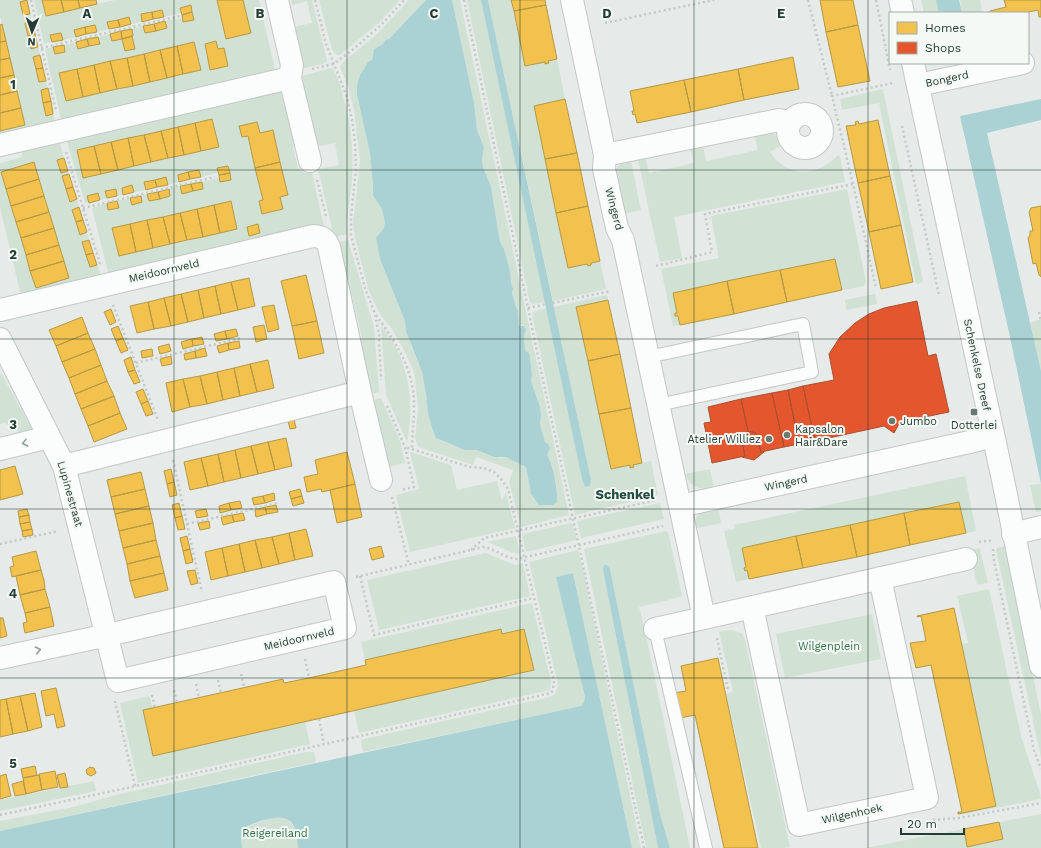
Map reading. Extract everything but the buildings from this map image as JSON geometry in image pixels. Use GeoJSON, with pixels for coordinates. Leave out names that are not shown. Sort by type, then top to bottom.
{"type":"FeatureCollection","features":[{"type":"Feature","properties":{"kind":"street"},"geometry":{"type":"LineString","coordinates":[[277,0],[292,65],[290,77],[310,161]]}},
{"type":"Feature","properties":{"kind":"street","name":"Wingerd"},"geometry":{"type":"LineString","coordinates":[[572,0],[605,155],[604,169],[615,221],[623,240],[658,405],[675,508],[992,436]]}},
{"type":"Feature","properties":{"kind":"street"},"geometry":{"type":"LineString","coordinates":[[900,0],[902,12]]}},
{"type":"Feature","properties":{"kind":"street"},"geometry":{"type":"LineString","coordinates":[[1029,62],[1041,59]]}},
{"type":"Feature","properties":{"kind":"street","name":"Schenkelse Dreef"},"geometry":{"type":"LineString","coordinates":[[913,64],[1041,666]]}},
{"type":"Feature","properties":{"kind":"street","name":"Bongerd"},"geometry":{"type":"LineString","coordinates":[[918,85],[1018,64]]}},
{"type":"Feature","properties":{"kind":"street"},"geometry":{"type":"LineString","coordinates":[[0,145],[290,77]]}},
{"type":"Feature","properties":{"kind":"street"},"geometry":{"type":"LineString","coordinates":[[605,155],[779,120],[790,122]]}},
{"type":"Feature","properties":{"kind":"street","name":"Meidoornveld"},"geometry":{"type":"LineString","coordinates":[[0,310],[313,236],[318,236],[326,241]]}},
{"type":"Feature","properties":{"kind":"street"},"geometry":{"type":"LineString","coordinates":[[326,241],[329,247],[360,392],[386,486]]}},
{"type":"Feature","properties":{"kind":"street","name":"Lupinestraat"},"geometry":{"type":"LineString","coordinates":[[0,342],[64,466],[108,635]]}},
{"type":"Feature","properties":{"kind":"street"},"geometry":{"type":"LineString","coordinates":[[64,466],[360,392]]}},
{"type":"Feature","properties":{"kind":"street"},"geometry":{"type":"LineString","coordinates":[[0,449],[49,437]]}},
{"type":"Feature","properties":{"kind":"street"},"geometry":{"type":"LineString","coordinates":[[675,508],[704,618]]}},
{"type":"Feature","properties":{"kind":"street"},"geometry":{"type":"LineString","coordinates":[[1013,534],[1041,528]]}},
{"type":"Feature","properties":{"kind":"street"},"geometry":{"type":"LineString","coordinates":[[655,629],[966,559]]}},
{"type":"Feature","properties":{"kind":"street","name":"Wilgenhoek"},"geometry":{"type":"LineString","coordinates":[[752,607],[799,825],[927,798],[880,578]]}},
{"type":"Feature","properties":{"kind":"street"},"geometry":{"type":"LineString","coordinates":[[0,658],[108,635],[334,582]]}},
{"type":"Feature","properties":{"kind":"street","name":"Meidoornveld"},"geometry":{"type":"LineString","coordinates":[[118,681],[345,628],[334,582]]}},
{"type":"Feature","properties":{"kind":"street"},"geometry":{"type":"LineString","coordinates":[[108,635],[118,681]]}},
{"type":"Feature","properties":{"kind":"lane"},"geometry":{"type":"LineString","coordinates":[[648,357],[803,324],[812,372],[658,405]]}},
{"type":"Feature","properties":{"kind":"lane"},"geometry":{"type":"LineString","coordinates":[[655,629],[706,848]]}},
{"type":"Feature","properties":{"kind":"path"},"geometry":{"type":"LineString","coordinates":[[316,0],[326,44],[347,97],[355,142],[356,169],[351,216],[351,235],[365,288],[375,314],[379,335],[382,395],[405,447],[414,487],[386,486],[409,565]]}},
{"type":"Feature","properties":{"kind":"path"},"geometry":{"type":"LineString","coordinates":[[290,77],[333,64],[350,52],[382,24],[404,0]]}},
{"type":"Feature","properties":{"kind":"path"},"geometry":{"type":"LineString","coordinates":[[464,0],[528,308],[644,848]]}},
{"type":"Feature","properties":{"kind":"path"},"geometry":{"type":"LineString","coordinates":[[605,23],[714,0]]}},
{"type":"Feature","properties":{"kind":"path"},"geometry":{"type":"LineString","coordinates":[[808,0],[853,184],[876,288]]}},
{"type":"Feature","properties":{"kind":"path"},"geometry":{"type":"LineString","coordinates":[[41,48],[180,16]]}},
{"type":"Feature","properties":{"kind":"path"},"geometry":{"type":"LineString","coordinates":[[832,96],[893,83]]}},
{"type":"Feature","properties":{"kind":"path"},"geometry":{"type":"LineString","coordinates":[[310,161],[315,170],[328,226],[326,241]]}},
{"type":"Feature","properties":{"kind":"path"},"geometry":{"type":"LineString","coordinates":[[83,208],[215,177]]}},
{"type":"Feature","properties":{"kind":"path"},"geometry":{"type":"LineString","coordinates":[[656,266],[712,252],[705,214],[853,184]]}},
{"type":"Feature","properties":{"kind":"path"},"geometry":{"type":"LineString","coordinates":[[528,308],[633,286]]}},
{"type":"Feature","properties":{"kind":"path"},"geometry":{"type":"LineString","coordinates":[[1039,312],[1041,321]]}},
{"type":"Feature","properties":{"kind":"path"},"geometry":{"type":"LineString","coordinates":[[375,314],[393,338],[408,368],[414,394],[412,448]]}},
{"type":"Feature","properties":{"kind":"path"},"geometry":{"type":"LineString","coordinates":[[136,363],[242,338]]}},
{"type":"Feature","properties":{"kind":"path"},"geometry":{"type":"LineString","coordinates":[[360,392],[370,397],[382,395]]}},
{"type":"Feature","properties":{"kind":"path"},"geometry":{"type":"LineString","coordinates":[[0,815],[324,744],[551,692],[553,690],[554,681],[508,489],[494,472],[484,468],[470,467],[405,447]]}},
{"type":"Feature","properties":{"kind":"path"},"geometry":{"type":"LineString","coordinates":[[187,524],[279,502]]}},
{"type":"Feature","properties":{"kind":"path"},"geometry":{"type":"LineString","coordinates":[[471,550],[484,538],[574,518],[675,508]]}},
{"type":"Feature","properties":{"kind":"path"},"geometry":{"type":"LineString","coordinates":[[334,582],[483,547],[512,558],[524,557],[579,544],[675,508]]}},
{"type":"Feature","properties":{"kind":"path"},"geometry":{"type":"LineString","coordinates":[[0,544],[80,527]]}},
{"type":"Feature","properties":{"kind":"path"},"geometry":{"type":"LineString","coordinates":[[360,576],[374,635],[534,598]]}},
{"type":"Feature","properties":{"kind":"path"},"geometry":{"type":"LineString","coordinates":[[704,618],[714,627],[728,690]]}},
{"type":"Feature","properties":{"kind":"path"},"geometry":{"type":"LineString","coordinates":[[305,656],[309,678]]}},
{"type":"Feature","properties":{"kind":"path"},"geometry":{"type":"LineString","coordinates":[[240,671],[244,688]]}},
{"type":"Feature","properties":{"kind":"path"},"geometry":{"type":"LineString","coordinates":[[218,676],[221,693]]}},
{"type":"Feature","properties":{"kind":"path"},"geometry":{"type":"LineString","coordinates":[[118,681],[114,695],[135,786]]}},
{"type":"Feature","properties":{"kind":"path"},"geometry":{"type":"LineString","coordinates":[[196,681],[199,698]]}},
{"type":"Feature","properties":{"kind":"path"},"geometry":{"type":"LineString","coordinates":[[173,686],[177,703]]}},
{"type":"Feature","properties":{"kind":"path"},"geometry":{"type":"LineString","coordinates":[[151,691],[155,708]]}},
{"type":"Feature","properties":{"kind":"path"},"geometry":{"type":"LineString","coordinates":[[319,719],[324,744]]}},
{"type":"Feature","properties":{"kind":"path"},"geometry":{"type":"LineString","coordinates":[[932,821],[959,818],[1041,803]]}},
{"type":"Feature","properties":{"kind":"green space"},"geometry":{"type":"Polygon","coordinates":[[[0,0],[27,0],[20,2],[23,15],[30,14],[32,22],[25,23],[31,49],[38,47],[40,55],[33,57],[39,82],[46,81],[48,88],[41,90],[46,116],[53,114],[56,126],[0,135],[0,131],[25,125],[0,16],[0,0]]]}},
{"type":"Feature","properties":{"kind":"green space"},"geometry":{"type":"Polygon","coordinates":[[[34,0],[42,0],[46,16],[115,0],[217,0],[226,39],[250,33],[243,0],[259,0],[275,70],[62,124],[45,49],[53,47],[55,54],[65,52],[64,45],[76,42],[78,49],[99,44],[98,37],[110,34],[112,41],[133,36],[132,29],[143,26],[145,33],[166,28],[165,21],[182,18],[183,22],[194,20],[191,6],[180,8],[181,13],[164,17],[162,10],[141,14],[142,22],[131,24],[129,17],[108,22],[109,29],[97,32],[95,25],[74,30],[76,37],[63,40],[61,33],[51,35],[52,42],[44,44],[34,0]],[[216,41],[205,44],[211,69],[218,49],[216,41]],[[194,42],[59,74],[66,101],[201,70],[194,42]]]}},
{"type":"Feature","properties":{"kind":"green space"},"geometry":{"type":"Polygon","coordinates":[[[291,0],[312,0],[327,60],[326,63],[301,69],[293,27],[312,23],[307,1],[292,5],[291,0]]]}},
{"type":"Feature","properties":{"kind":"green space"},"geometry":{"type":"Polygon","coordinates":[[[319,0],[400,0],[380,22],[340,55],[337,55],[332,50],[319,0]]]}},
{"type":"Feature","properties":{"kind":"green space"},"geometry":{"type":"Polygon","coordinates":[[[409,0],[426,0],[389,39],[385,40],[383,44],[374,49],[372,60],[368,62],[360,75],[376,200],[385,217],[385,225],[381,233],[376,238],[380,259],[400,307],[412,348],[422,372],[428,414],[434,435],[442,441],[454,446],[477,450],[500,458],[507,457],[526,467],[531,494],[538,504],[553,505],[557,500],[556,484],[547,455],[549,447],[545,442],[540,424],[540,407],[531,381],[532,375],[530,358],[525,351],[524,333],[526,330],[523,325],[519,326],[518,310],[512,293],[513,289],[511,278],[504,249],[500,242],[491,187],[483,167],[482,160],[484,147],[477,130],[474,103],[452,0],[460,0],[569,515],[521,527],[509,482],[513,470],[476,457],[473,465],[418,446],[415,438],[418,409],[413,369],[392,329],[381,316],[368,288],[353,224],[360,161],[354,111],[349,88],[340,67],[343,62],[377,34],[409,0]]]}},
{"type":"Feature","properties":{"kind":"green space"},"geometry":{"type":"Polygon","coordinates":[[[467,0],[481,0],[546,302],[530,303],[467,0]]]}},
{"type":"Feature","properties":{"kind":"green space"},"geometry":{"type":"Polygon","coordinates":[[[488,0],[511,0],[525,66],[545,62],[546,64],[549,63],[548,61],[557,59],[565,99],[534,106],[568,268],[587,264],[588,266],[591,266],[591,263],[600,261],[606,289],[553,301],[488,0]]]}},
{"type":"Feature","properties":{"kind":"green space"},"geometry":{"type":"Polygon","coordinates":[[[921,0],[937,0],[939,12],[924,12],[921,0]]]}},
{"type":"Feature","properties":{"kind":"green space"},"geometry":{"type":"Polygon","coordinates":[[[960,0],[980,0],[982,12],[962,12],[960,0]]]}},
{"type":"Feature","properties":{"kind":"green space"},"geometry":{"type":"Polygon","coordinates":[[[332,68],[339,82],[346,106],[353,158],[347,234],[334,237],[318,169],[339,165],[335,143],[320,146],[311,142],[297,83],[303,82],[302,76],[332,68]]]}},
{"type":"Feature","properties":{"kind":"green space"},"geometry":{"type":"Polygon","coordinates":[[[287,86],[298,138],[293,148],[298,168],[305,173],[312,172],[324,227],[109,276],[92,208],[107,203],[108,210],[119,208],[117,201],[130,198],[132,205],[142,202],[141,196],[147,194],[149,201],[170,196],[169,189],[180,186],[182,194],[203,189],[202,182],[219,178],[221,182],[231,180],[228,166],[217,168],[218,173],[201,177],[199,170],[178,175],[179,182],[168,185],[166,178],[145,182],[146,190],[134,192],[132,185],[122,188],[123,195],[117,196],[116,189],[105,191],[107,198],[100,200],[98,193],[88,196],[89,203],[85,203],[66,138],[287,86]],[[212,119],[77,150],[83,178],[218,147],[212,119]],[[239,126],[242,137],[248,136],[263,200],[259,201],[262,213],[283,209],[280,197],[288,195],[273,130],[260,133],[239,126]],[[231,201],[113,228],[119,256],[237,229],[231,201]]]}},
{"type":"Feature","properties":{"kind":"green space"},"geometry":{"type":"Polygon","coordinates":[[[883,89],[923,282],[916,284],[879,103],[842,110],[840,99],[883,89]]]}},
{"type":"Feature","properties":{"kind":"green space"},"geometry":{"type":"Polygon","coordinates":[[[771,133],[778,136],[784,144],[770,152],[785,167],[803,172],[812,171],[822,167],[838,155],[840,157],[845,182],[674,217],[682,258],[660,262],[638,159],[645,157],[649,173],[694,163],[690,148],[703,145],[706,161],[758,150],[754,134],[771,133]]]}},
{"type":"Feature","properties":{"kind":"green space"},"geometry":{"type":"Polygon","coordinates":[[[59,140],[64,158],[57,160],[61,173],[68,171],[69,174],[62,177],[70,201],[77,199],[79,207],[72,210],[80,234],[87,232],[89,240],[82,242],[89,267],[97,265],[102,278],[21,296],[0,207],[0,163],[22,157],[21,149],[59,140]],[[34,162],[1,172],[36,288],[69,278],[34,162]]]}},
{"type":"Feature","properties":{"kind":"green space"},"geometry":{"type":"Polygon","coordinates":[[[631,161],[641,210],[619,215],[613,173],[620,164],[631,161]]]}},
{"type":"Feature","properties":{"kind":"green space"},"geometry":{"type":"Polygon","coordinates":[[[847,189],[866,282],[864,286],[842,290],[835,259],[673,293],[677,313],[675,313],[675,316],[678,316],[680,325],[673,326],[661,269],[719,258],[711,216],[847,189]]]}},
{"type":"Feature","properties":{"kind":"green space"},"geometry":{"type":"Polygon","coordinates":[[[348,240],[374,327],[379,392],[369,395],[357,345],[362,338],[346,270],[339,266],[334,243],[348,240]]]}},
{"type":"Feature","properties":{"kind":"green space"},"geometry":{"type":"Polygon","coordinates":[[[875,294],[877,304],[846,310],[845,300],[875,294]]]}},
{"type":"Feature","properties":{"kind":"green space"},"geometry":{"type":"Polygon","coordinates":[[[607,295],[608,300],[576,307],[611,469],[630,465],[634,467],[633,465],[651,461],[658,495],[575,515],[532,314],[535,311],[547,308],[582,479],[585,487],[590,486],[591,480],[554,307],[607,295]]]}},
{"type":"Feature","properties":{"kind":"green space"},"geometry":{"type":"Polygon","coordinates":[[[1041,319],[1041,371],[1030,323],[1041,319]]]}},
{"type":"Feature","properties":{"kind":"green space"},"geometry":{"type":"Polygon","coordinates":[[[381,326],[398,352],[408,380],[410,411],[407,442],[386,395],[381,326]]]}},
{"type":"Feature","properties":{"kind":"green space"},"geometry":{"type":"Polygon","coordinates":[[[0,374],[2,375],[32,429],[27,435],[24,435],[5,423],[0,424],[0,374]]]}},
{"type":"Feature","properties":{"kind":"green space"},"geometry":{"type":"Polygon","coordinates":[[[381,398],[400,441],[405,463],[389,467],[384,464],[370,401],[381,398]]]}},
{"type":"Feature","properties":{"kind":"green space"},"geometry":{"type":"Polygon","coordinates":[[[410,452],[451,465],[457,490],[497,481],[502,501],[506,492],[515,528],[410,552],[396,495],[419,489],[410,452]]]}},
{"type":"Feature","properties":{"kind":"green space"},"geometry":{"type":"Polygon","coordinates":[[[710,469],[714,488],[704,489],[696,487],[687,479],[685,474],[710,469]]]}},
{"type":"Feature","properties":{"kind":"green space"},"geometry":{"type":"Polygon","coordinates":[[[965,476],[976,531],[966,533],[959,502],[743,548],[746,567],[744,568],[745,571],[747,570],[749,579],[736,582],[724,531],[735,529],[734,525],[965,476]]]}},
{"type":"Feature","properties":{"kind":"green space"},"geometry":{"type":"Polygon","coordinates":[[[1041,484],[1041,511],[1036,512],[1030,485],[1041,484]]]}},
{"type":"Feature","properties":{"kind":"green space"},"geometry":{"type":"Polygon","coordinates":[[[660,503],[664,519],[581,538],[577,521],[660,503]]]}},
{"type":"Feature","properties":{"kind":"green space"},"geometry":{"type":"Polygon","coordinates":[[[718,506],[721,523],[694,529],[698,515],[718,506]]]}},
{"type":"Feature","properties":{"kind":"green space"},"geometry":{"type":"Polygon","coordinates":[[[572,523],[577,540],[526,552],[522,534],[572,523]]]}},
{"type":"Feature","properties":{"kind":"green space"},"geometry":{"type":"Polygon","coordinates":[[[666,531],[668,532],[682,596],[639,607],[690,848],[670,848],[660,814],[610,569],[607,565],[604,565],[603,570],[658,848],[646,848],[584,549],[666,531]]]}},
{"type":"Feature","properties":{"kind":"green space"},"geometry":{"type":"Polygon","coordinates":[[[516,536],[520,553],[516,554],[487,542],[516,536]]]}},
{"type":"Feature","properties":{"kind":"green space"},"geometry":{"type":"Polygon","coordinates":[[[1005,546],[1041,714],[1041,758],[996,550],[997,548],[1005,546]]]}},
{"type":"Feature","properties":{"kind":"green space"},"geometry":{"type":"Polygon","coordinates":[[[980,548],[988,583],[977,585],[970,550],[980,548]]]}},
{"type":"Feature","properties":{"kind":"green space"},"geometry":{"type":"Polygon","coordinates":[[[578,550],[641,848],[632,848],[573,573],[557,577],[585,697],[584,703],[581,706],[363,752],[361,741],[364,739],[550,697],[555,694],[558,686],[529,562],[578,550]]]}},
{"type":"Feature","properties":{"kind":"green space"},"geometry":{"type":"Polygon","coordinates":[[[486,553],[515,565],[523,563],[530,596],[379,630],[367,580],[486,553]]]}},
{"type":"Feature","properties":{"kind":"green space"},"geometry":{"type":"Polygon","coordinates":[[[989,589],[1021,736],[1041,799],[960,815],[958,814],[995,806],[962,644],[968,643],[957,596],[989,589]]]}},
{"type":"Feature","properties":{"kind":"green space"},"geometry":{"type":"Polygon","coordinates":[[[532,603],[551,681],[550,690],[359,733],[354,711],[534,670],[524,629],[502,634],[501,629],[365,660],[361,642],[532,603]]]}},
{"type":"Feature","properties":{"kind":"green space","name":"Wilgenplein"},"geometry":{"type":"Polygon","coordinates":[[[872,614],[881,659],[785,678],[776,634],[872,614]]]}},
{"type":"Feature","properties":{"kind":"green space"},"geometry":{"type":"Polygon","coordinates":[[[731,630],[742,633],[745,640],[790,847],[761,848],[726,694],[733,692],[719,632],[731,630]]]}},
{"type":"Feature","properties":{"kind":"green space"},"geometry":{"type":"Polygon","coordinates":[[[149,696],[153,708],[143,711],[153,756],[305,722],[310,744],[138,783],[120,703],[149,696]]]}},
{"type":"Feature","properties":{"kind":"green space"},"geometry":{"type":"Polygon","coordinates":[[[306,752],[314,752],[316,762],[0,831],[0,821],[73,807],[116,795],[306,752]]]}},
{"type":"Feature","properties":{"kind":"green space"},"geometry":{"type":"Polygon","coordinates":[[[94,781],[96,791],[0,811],[0,800],[94,781]]]}},
{"type":"Feature","properties":{"kind":"green space"},"geometry":{"type":"Polygon","coordinates":[[[1041,814],[1041,848],[865,848],[1041,814]]]}},
{"type":"Feature","properties":{"kind":"green space","name":"Reigereiland"},"geometry":{"type":"Polygon","coordinates":[[[271,818],[285,819],[289,821],[296,835],[298,848],[242,848],[241,837],[244,828],[271,818]]]}},
{"type":"Feature","properties":{"kind":"water"},"geometry":{"type":"Polygon","coordinates":[[[426,0],[452,0],[474,103],[477,130],[484,147],[482,160],[483,167],[491,187],[500,242],[504,249],[510,271],[513,289],[512,293],[518,310],[519,326],[524,326],[526,330],[524,337],[525,351],[529,353],[532,375],[531,381],[540,407],[540,424],[545,442],[550,448],[547,455],[553,471],[557,497],[557,502],[553,505],[539,505],[531,494],[526,467],[506,457],[494,457],[477,450],[465,450],[436,438],[428,414],[422,372],[406,331],[405,321],[380,259],[376,238],[384,228],[385,222],[382,209],[373,195],[370,153],[357,94],[357,86],[360,75],[368,62],[372,60],[374,49],[383,44],[385,40],[389,39],[426,0]]]}},
{"type":"Feature","properties":{"kind":"water"},"geometry":{"type":"Polygon","coordinates":[[[481,0],[488,0],[591,480],[590,486],[585,487],[582,479],[481,0]]]}},
{"type":"Feature","properties":{"kind":"water"},"geometry":{"type":"Polygon","coordinates":[[[936,0],[959,0],[962,12],[939,12],[936,0]]]}},
{"type":"Feature","properties":{"kind":"water"},"geometry":{"type":"Polygon","coordinates":[[[1041,99],[1041,120],[987,133],[1041,371],[1041,484],[1010,337],[960,116],[1041,99]]]}},
{"type":"Feature","properties":{"kind":"water"},"geometry":{"type":"Polygon","coordinates":[[[604,565],[607,565],[610,569],[660,814],[670,848],[658,848],[603,570],[604,565]]]}},
{"type":"Feature","properties":{"kind":"water"},"geometry":{"type":"Polygon","coordinates":[[[573,573],[632,848],[298,848],[296,832],[292,823],[282,818],[276,818],[255,823],[244,828],[241,837],[242,848],[0,848],[0,831],[581,706],[585,697],[556,577],[573,573]]]}},
{"type":"Feature","properties":{"kind":"place","name":"Dotterlei"},"geometry":{"type":"Point","coordinates":[974,412]}},
{"type":"Feature","properties":{"kind":"place","name":"Jumbo"},"geometry":{"type":"Point","coordinates":[892,421]}},
{"type":"Feature","properties":{"kind":"place","name":"Kapsalon Hair&Dare"},"geometry":{"type":"Point","coordinates":[787,435]}},
{"type":"Feature","properties":{"kind":"place","name":"Atelier Williez"},"geometry":{"type":"Point","coordinates":[769,439]}},
{"type":"Feature","properties":{"kind":"district","name":"Schenkel"},"geometry":{"type":"Point","coordinates":[625,494]}}]}
